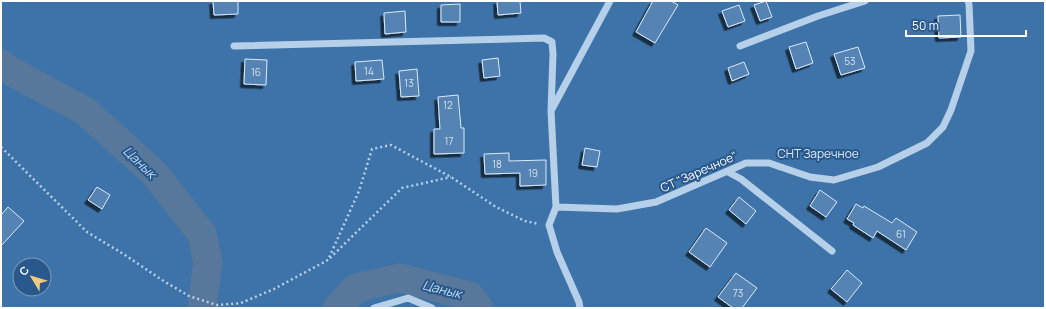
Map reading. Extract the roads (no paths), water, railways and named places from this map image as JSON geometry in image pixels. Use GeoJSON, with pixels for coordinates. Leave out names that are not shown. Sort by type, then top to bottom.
{"type":"FeatureCollection","features":[{"type":"Feature","properties":{"kind":"lane"},"geometry":{"type":"LineString","coordinates":[[551,111],[610,1]]}},
{"type":"Feature","properties":{"kind":"lane"},"geometry":{"type":"LineString","coordinates":[[740,46],[818,16],[865,1]]}},
{"type":"Feature","properties":{"kind":"lane","name":"СТ \"Заречное\""},"geometry":{"type":"LineString","coordinates":[[556,207],[617,209],[656,202],[746,163],[769,163],[810,177],[834,180],[878,167],[927,143],[943,126],[951,110],[971,51],[970,4],[968,1]]}},
{"type":"Feature","properties":{"kind":"lane"},"geometry":{"type":"LineString","coordinates":[[234,46],[544,38],[552,42],[551,111],[556,207],[549,225],[557,252],[579,302],[580,308]]}},
{"type":"Feature","properties":{"kind":"lane"},"geometry":{"type":"LineString","coordinates":[[728,172],[741,179],[832,251]]}},
{"type":"Feature","properties":{"kind":"lane"},"geometry":{"type":"LineString","coordinates":[[374,308],[408,298],[432,308]]}},
{"type":"Feature","properties":{"kind":"waterway","name":"Цанык"},"geometry":{"type":"LineString","coordinates":[[1,64],[5,68],[85,111],[154,173],[202,234],[208,262],[202,308]]}},
{"type":"Feature","properties":{"kind":"waterway","name":"Цанык"},"geometry":{"type":"LineString","coordinates":[[337,308],[356,288],[399,278],[470,296],[479,308]]}},
{"type":"Feature","properties":{"kind":"park label","name":"СНТ Заречное"},"geometry":{"type":"Point","coordinates":[818,154]}}]}
